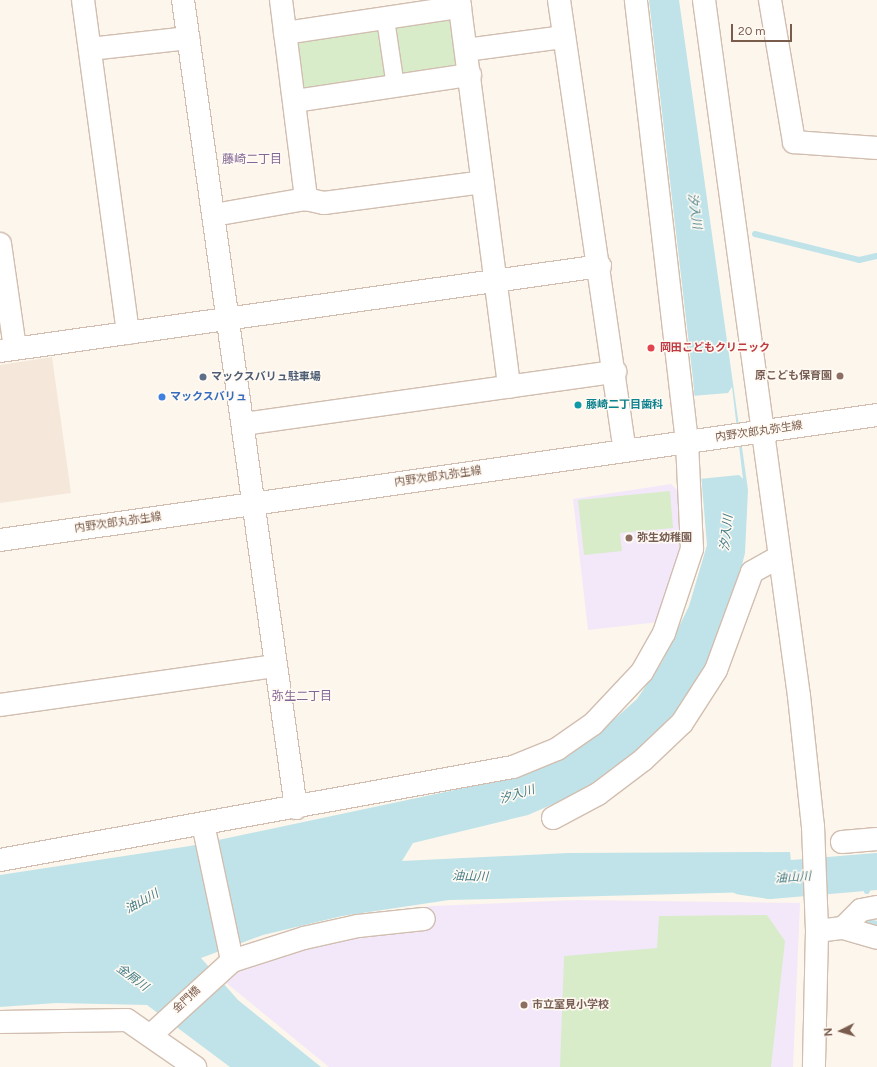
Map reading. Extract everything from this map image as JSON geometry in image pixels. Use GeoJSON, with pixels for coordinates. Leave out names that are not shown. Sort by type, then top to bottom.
{"type":"FeatureCollection","features":[{"type":"Feature","properties":{"kind":"street"},"geometry":{"type":"LineString","coordinates":[[83,0],[128,333]]}},
{"type":"Feature","properties":{"kind":"street"},"geometry":{"type":"LineString","coordinates":[[183,0],[296,808]]}},
{"type":"Feature","properties":{"kind":"street"},"geometry":{"type":"LineString","coordinates":[[281,0],[295,101],[306,199]]}},
{"type":"Feature","properties":{"kind":"street"},"geometry":{"type":"LineString","coordinates":[[559,0],[616,372],[625,450]]}},
{"type":"Feature","properties":{"kind":"street"},"geometry":{"type":"LineString","coordinates":[[0,860],[153,830],[204,829],[296,808],[512,767],[557,749],[593,724],[642,672],[664,633],[679,592],[692,549],[687,442],[636,0]]}},
{"type":"Feature","properties":{"kind":"street"},"geometry":{"type":"LineString","coordinates":[[704,0],[799,696],[814,844],[817,931],[814,1067]]}},
{"type":"Feature","properties":{"kind":"street"},"geometry":{"type":"LineString","coordinates":[[770,0],[794,142],[877,148]]}},
{"type":"Feature","properties":{"kind":"street"},"geometry":{"type":"LineString","coordinates":[[285,33],[386,19],[459,4],[470,75],[509,387]]}},
{"type":"Feature","properties":{"kind":"street"},"geometry":{"type":"LineString","coordinates":[[386,19],[395,86]]}},
{"type":"Feature","properties":{"kind":"street"},"geometry":{"type":"LineString","coordinates":[[466,50],[564,37]]}},
{"type":"Feature","properties":{"kind":"street"},"geometry":{"type":"LineString","coordinates":[[90,49],[188,38]]}},
{"type":"Feature","properties":{"kind":"street"},"geometry":{"type":"LineString","coordinates":[[295,101],[470,75]]}},
{"type":"Feature","properties":{"kind":"street"},"geometry":{"type":"LineString","coordinates":[[214,215],[306,199],[324,203],[483,182]]}},
{"type":"Feature","properties":{"kind":"street"},"geometry":{"type":"LineString","coordinates":[[0,244],[7,350],[497,282],[600,266]]}},
{"type":"Feature","properties":{"kind":"street"},"geometry":{"type":"LineString","coordinates":[[243,424],[616,372]]}},
{"type":"Feature","properties":{"kind":"street","name":"内野次郎丸弥生線"},"geometry":{"type":"LineString","coordinates":[[0,540],[625,450],[877,416]]}},
{"type":"Feature","properties":{"kind":"street"},"geometry":{"type":"LineString","coordinates":[[553,818],[598,794],[643,760],[682,723],[716,670],[752,572],[779,557]]}},
{"type":"Feature","properties":{"kind":"street"},"geometry":{"type":"LineString","coordinates":[[0,705],[275,666]]}},
{"type":"Feature","properties":{"kind":"street"},"geometry":{"type":"LineString","coordinates":[[204,829],[228,964],[304,938],[358,926],[424,919]]}},
{"type":"Feature","properties":{"kind":"street"},"geometry":{"type":"LineString","coordinates":[[842,842],[877,839]]}},
{"type":"Feature","properties":{"kind":"street"},"geometry":{"type":"LineString","coordinates":[[844,928],[861,910],[877,907]]}},
{"type":"Feature","properties":{"kind":"street"},"geometry":{"type":"LineString","coordinates":[[817,931],[844,928],[877,938]]}},
{"type":"Feature","properties":{"kind":"street","name":"金門橋"},"geometry":{"type":"LineString","coordinates":[[151,1034],[228,964]]}},
{"type":"Feature","properties":{"kind":"street"},"geometry":{"type":"LineString","coordinates":[[0,1022],[127,1020],[151,1034],[188,1064]]}},
{"type":"Feature","properties":{"kind":"shaded area"},"geometry":{"type":"Polygon","coordinates":[[[52,357],[71,493],[0,503],[0,365],[52,357]]]}},
{"type":"Feature","properties":{"kind":"shaded area","name":"弥生幼稚園"},"geometry":{"type":"Polygon","coordinates":[[[671,484],[679,492],[681,560],[659,622],[588,630],[573,499],[671,484]]]}},
{"type":"Feature","properties":{"kind":"shaded area","name":"市立室見小学校"},"geometry":{"type":"Polygon","coordinates":[[[577,900],[800,903],[793,1067],[329,1067],[225,982],[240,949],[379,915],[432,906],[577,900]]]}},
{"type":"Feature","properties":{"kind":"green space"},"geometry":{"type":"Polygon","coordinates":[[[450,14],[460,63],[454,72],[311,91],[302,86],[296,44],[301,35],[450,14]]]}},
{"type":"Feature","properties":{"kind":"green space"},"geometry":{"type":"Polygon","coordinates":[[[670,491],[673,528],[620,533],[622,551],[584,555],[578,500],[670,491]]]}},
{"type":"Feature","properties":{"kind":"green space"},"geometry":{"type":"Polygon","coordinates":[[[767,915],[785,941],[771,1067],[560,1067],[564,956],[657,948],[659,916],[767,915]]]}},
{"type":"Feature","properties":{"kind":"water"},"geometry":{"type":"Polygon","coordinates":[[[649,0],[679,0],[748,490],[745,553],[730,614],[706,674],[668,725],[592,787],[528,815],[413,843],[402,861],[568,853],[790,852],[794,891],[449,900],[342,916],[263,935],[201,958],[238,1000],[321,1067],[230,1067],[147,1005],[56,1003],[0,1007],[0,875],[190,846],[497,781],[545,764],[600,732],[637,699],[662,662],[689,606],[707,545],[693,379],[649,0]]]}},
{"type":"Feature","properties":{"kind":"pier"},"geometry":{"type":"Polygon","coordinates":[[[732,387],[743,479],[739,475],[699,479],[692,396],[728,393],[732,387]]]}},
{"type":"Feature","properties":{"kind":"waterway"},"geometry":{"type":"LineString","coordinates":[[755,234],[859,260],[877,256]]}},
{"type":"Feature","properties":{"kind":"waterway","name":"油山川"},"geometry":{"type":"LineString","coordinates":[[742,876],[769,880],[877,871]]}},
{"type":"Feature","properties":{"kind":"waterway"},"geometry":{"type":"LineString","coordinates":[[865,873],[867,891]]}},
{"type":"Feature","properties":{"kind":"waterway"},"geometry":{"type":"LineString","coordinates":[[870,922],[877,924]]}},
{"type":"Feature","properties":{"kind":"place","name":"岡田こどもクリニック"},"geometry":{"type":"Point","coordinates":[651,348]}},
{"type":"Feature","properties":{"kind":"place","name":"原こども保育園"},"geometry":{"type":"Point","coordinates":[840,376]}},
{"type":"Feature","properties":{"kind":"place","name":"マックスバリュ駐車場"},"geometry":{"type":"Point","coordinates":[203,377]}},
{"type":"Feature","properties":{"kind":"place","name":"マックスバリュ"},"geometry":{"type":"Point","coordinates":[162,397]}},
{"type":"Feature","properties":{"kind":"place","name":"藤崎二丁目歯科"},"geometry":{"type":"Point","coordinates":[578,405]}},
{"type":"Feature","properties":{"kind":"place","name":"弥生幼稚園"},"geometry":{"type":"Point","coordinates":[629,538]}},
{"type":"Feature","properties":{"kind":"place","name":"市立室見小学校"},"geometry":{"type":"Point","coordinates":[524,1005]}},
{"type":"Feature","properties":{"kind":"district","name":"藤崎二丁目"},"geometry":{"type":"Point","coordinates":[252,160]}},
{"type":"Feature","properties":{"kind":"district","name":"弥生二丁目"},"geometry":{"type":"Point","coordinates":[302,697]}},
{"type":"Feature","properties":{"kind":"water label","name":"汐入川"},"geometry":{"type":"Point","coordinates":[694,211]}},
{"type":"Feature","properties":{"kind":"water label","name":"汐入川"},"geometry":{"type":"Point","coordinates":[727,533]}},
{"type":"Feature","properties":{"kind":"water label","name":"汐入川"},"geometry":{"type":"Point","coordinates":[517,795]}},
{"type":"Feature","properties":{"kind":"water label","name":"金屑川"},"geometry":{"type":"Point","coordinates":[132,978]}}]}
